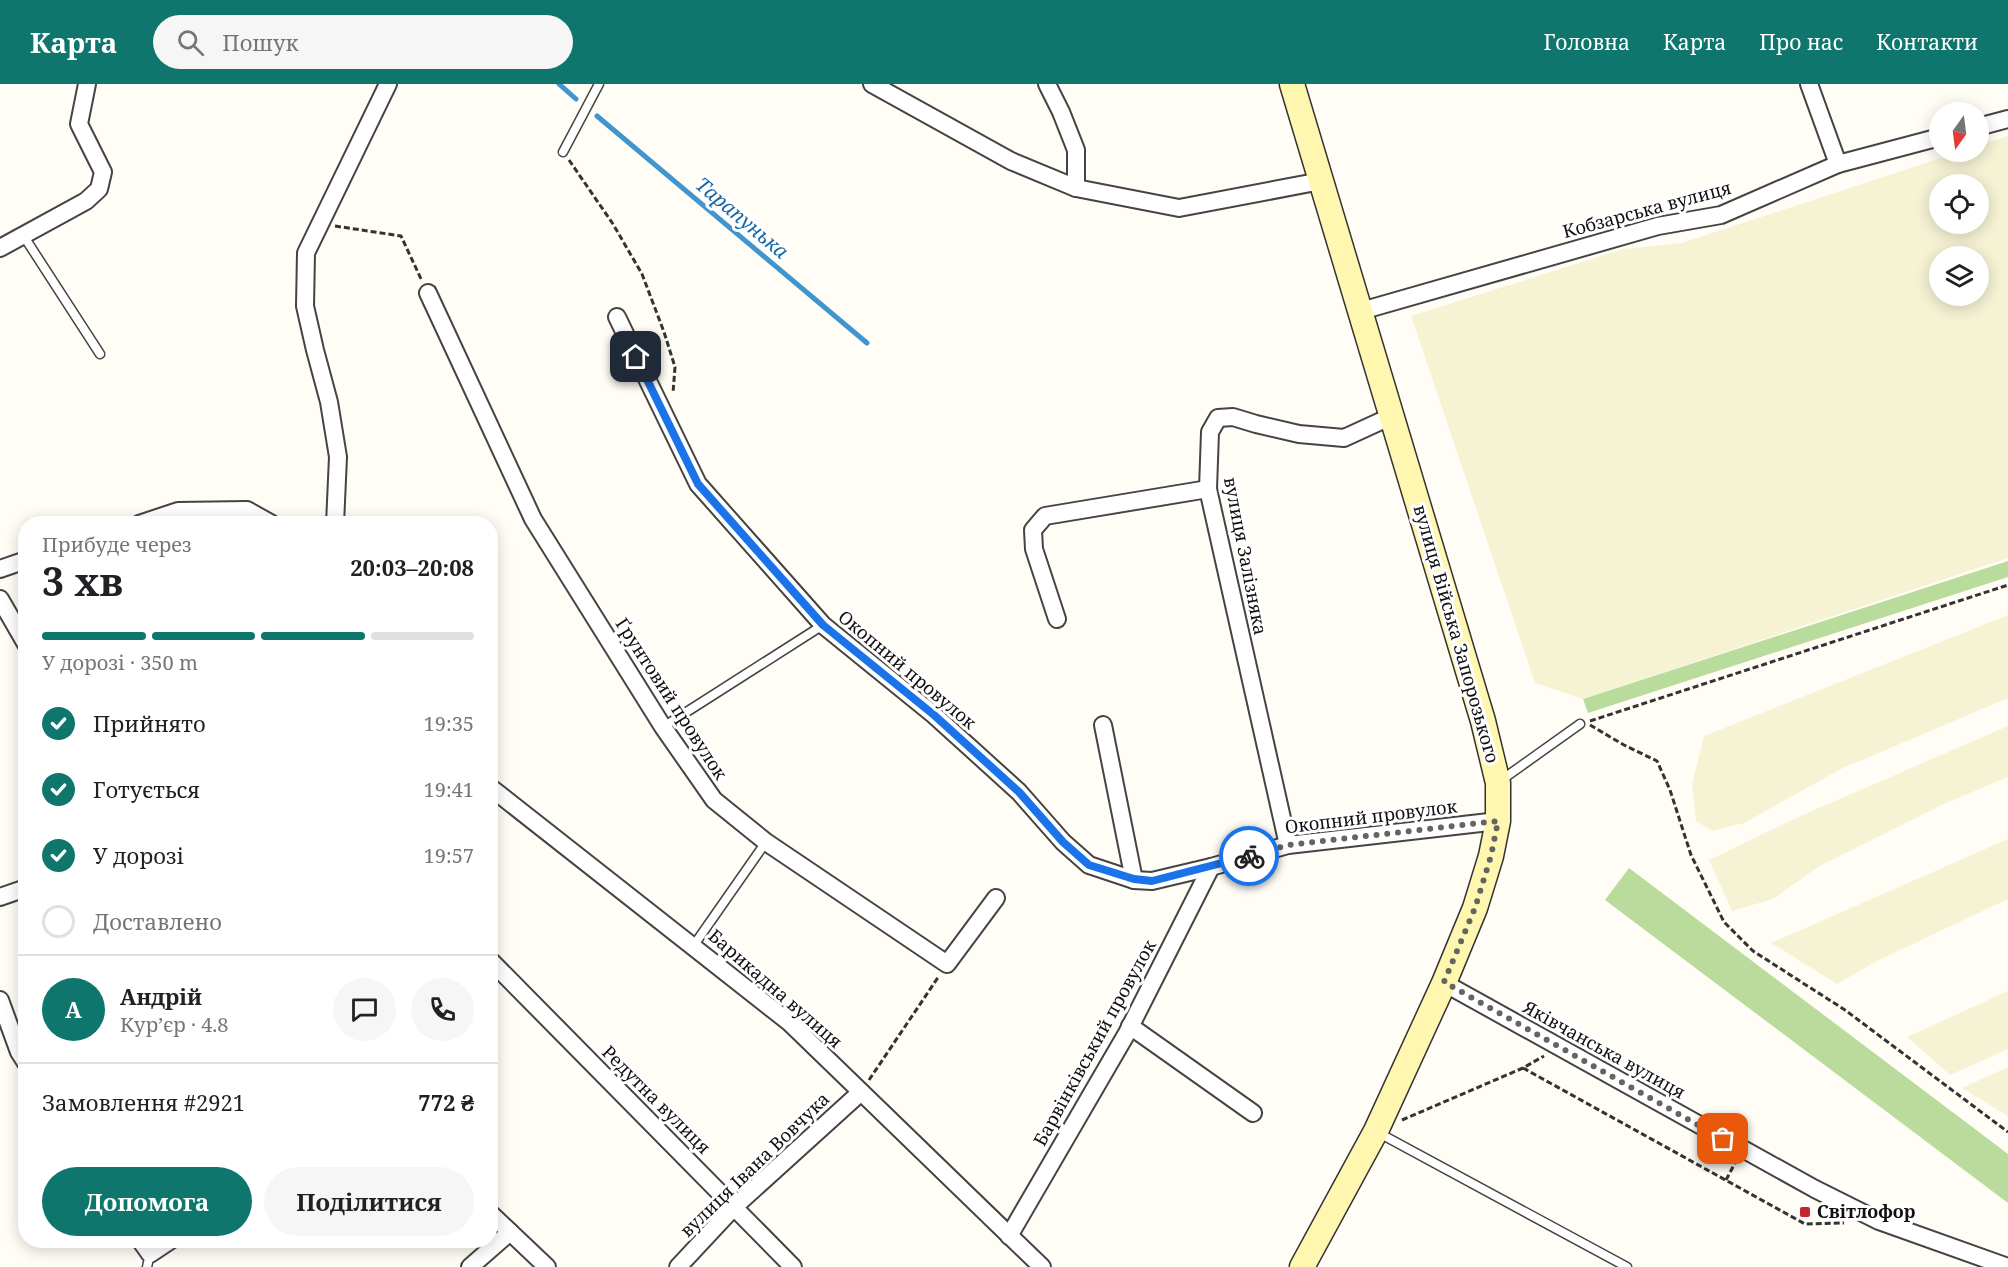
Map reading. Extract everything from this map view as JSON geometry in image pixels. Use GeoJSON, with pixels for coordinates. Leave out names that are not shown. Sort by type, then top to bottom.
{"type":"FeatureCollection","features":[{"type":"Feature","properties":{"kind":"street"},"geometry":{"type":"LineString","coordinates":[[0,248],[86,201],[99,189],[103,172],[79,124],[87,84]]}},
{"type":"Feature","properties":{"kind":"street"},"geometry":{"type":"LineString","coordinates":[[335,516],[338,457],[329,402],[305,306],[306,253],[388,84]]}},
{"type":"Feature","properties":{"kind":"street"},"geometry":{"type":"LineString","coordinates":[[872,84],[1011,161],[1076,188],[1179,208],[1321,181]]}},
{"type":"Feature","properties":{"kind":"street"},"geometry":{"type":"LineString","coordinates":[[1047,84],[1076,150],[1076,188]]}},
{"type":"Feature","properties":{"kind":"street","name":"вулиця Війська Запорозького"},"geometry":{"type":"LineString","coordinates":[[1292,84],[1483,721],[1498,783],[1498,821],[1491,856],[1475,908],[1376,1131],[1302,1267]]}},
{"type":"Feature","properties":{"kind":"street"},"geometry":{"type":"LineString","coordinates":[[1809,84],[1838,164]]}},
{"type":"Feature","properties":{"kind":"street"},"geometry":{"type":"LineString","coordinates":[[1989,124],[2008,119]]}},
{"type":"Feature","properties":{"kind":"street","name":"Кобзарська вулиця"},"geometry":{"type":"LineString","coordinates":[[1360,311],[1658,226],[1721,215],[1838,164],[1929,140]]}},
{"type":"Feature","properties":{"kind":"street","name":"Ґрунтовий провулок"},"geometry":{"type":"LineString","coordinates":[[428,293],[533,519],[663,727],[714,800],[766,842],[946,964]]}},
{"type":"Feature","properties":{"kind":"street","name":"Окопний провулок"},"geometry":{"type":"LineString","coordinates":[[617,317],[698,484],[823,625],[942,723],[1019,792],[1063,842],[1089,865],[1134,879],[1152,881],[1288,845],[1498,821]]}},
{"type":"Feature","properties":{"kind":"street","name":"вулиця Залізняка"},"geometry":{"type":"LineString","coordinates":[[1288,845],[1208,489],[1210,432],[1218,418],[1233,417],[1299,434],[1344,438],[1392,416]]}},
{"type":"Feature","properties":{"kind":"street"},"geometry":{"type":"LineString","coordinates":[[1058,619],[1034,549],[1033,530],[1045,516],[1208,489]]}},
{"type":"Feature","properties":{"kind":"street"},"geometry":{"type":"LineString","coordinates":[[191,516],[247,510],[258,516]]}},
{"type":"Feature","properties":{"kind":"street"},"geometry":{"type":"LineString","coordinates":[[0,569],[18,563]]}},
{"type":"Feature","properties":{"kind":"street"},"geometry":{"type":"LineString","coordinates":[[0,599],[18,630]]}},
{"type":"Feature","properties":{"kind":"street"},"geometry":{"type":"LineString","coordinates":[[1103,725],[1134,879]]}},
{"type":"Feature","properties":{"kind":"street","name":"Барикадна вулиця"},"geometry":{"type":"LineString","coordinates":[[498,793],[694,945],[790,1023],[1042,1267]]}},
{"type":"Feature","properties":{"kind":"street","name":"Барвінківський провулок"},"geometry":{"type":"LineString","coordinates":[[1008,1236],[1130,1026],[1211,867]]}},
{"type":"Feature","properties":{"kind":"street"},"geometry":{"type":"LineString","coordinates":[[0,897],[18,891]]}},
{"type":"Feature","properties":{"kind":"street"},"geometry":{"type":"LineString","coordinates":[[946,964],[996,898]]}},
{"type":"Feature","properties":{"kind":"street","name":"Редутна вулиця"},"geometry":{"type":"LineString","coordinates":[[498,968],[793,1267]]}},
{"type":"Feature","properties":{"kind":"street","name":"Яківчанська вулиця"},"geometry":{"type":"LineString","coordinates":[[1444,982],[1742,1150],[1879,1221],[2008,1267]]}},
{"type":"Feature","properties":{"kind":"street"},"geometry":{"type":"LineString","coordinates":[[0,1000],[18,1049]]}},
{"type":"Feature","properties":{"kind":"street"},"geometry":{"type":"LineString","coordinates":[[1130,1026],[1253,1113]]}},
{"type":"Feature","properties":{"kind":"street","name":"вулиця Івана Вовчука"},"geometry":{"type":"LineString","coordinates":[[678,1267],[734,1207],[861,1092]]}},
{"type":"Feature","properties":{"kind":"street"},"geometry":{"type":"LineString","coordinates":[[498,1221],[547,1267]]}},
{"type":"Feature","properties":{"kind":"street"},"geometry":{"type":"LineString","coordinates":[[498,1242],[510,1232]]}},
{"type":"Feature","properties":{"kind":"street"},"geometry":{"type":"LineString","coordinates":[[470,1267],[492,1248]]}},
{"type":"Feature","properties":{"kind":"lane"},"geometry":{"type":"LineString","coordinates":[[563,152],[599,84]]}},
{"type":"Feature","properties":{"kind":"lane"},"geometry":{"type":"LineString","coordinates":[[23,234],[100,354]]}},
{"type":"Feature","properties":{"kind":"lane"},"geometry":{"type":"LineString","coordinates":[[663,727],[823,625]]}},
{"type":"Feature","properties":{"kind":"lane"},"geometry":{"type":"LineString","coordinates":[[1498,783],[1580,724]]}},
{"type":"Feature","properties":{"kind":"lane"},"geometry":{"type":"LineString","coordinates":[[694,945],[766,842]]}},
{"type":"Feature","properties":{"kind":"lane"},"geometry":{"type":"LineString","coordinates":[[1376,1131],[1627,1267]]}},
{"type":"Feature","properties":{"kind":"path"},"geometry":{"type":"LineString","coordinates":[[563,152],[614,224],[642,274],[661,322],[675,367],[673,395],[666,418]]}},
{"type":"Feature","properties":{"kind":"path"},"geometry":{"type":"LineString","coordinates":[[321,223],[401,236],[428,293]]}},
{"type":"Feature","properties":{"kind":"path"},"geometry":{"type":"LineString","coordinates":[[2008,585],[1586,722],[1624,745],[1657,761],[1670,790],[1691,855],[1724,922],[1753,951],[1845,1010],[2008,1132]]}},
{"type":"Feature","properties":{"kind":"path"},"geometry":{"type":"LineString","coordinates":[[861,1092],[946,964]]}},
{"type":"Feature","properties":{"kind":"path"},"geometry":{"type":"LineString","coordinates":[[1376,1131],[1523,1068],[1560,1047]]}},
{"type":"Feature","properties":{"kind":"path"},"geometry":{"type":"LineString","coordinates":[[1523,1068],[1805,1224],[1848,1223]]}},
{"type":"Feature","properties":{"kind":"path"},"geometry":{"type":"LineString","coordinates":[[1726,1180],[1742,1150]]}},
{"type":"Feature","properties":{"kind":"shaded area"},"geometry":{"type":"Polygon","coordinates":[[[2008,136],[2008,558],[1583,699],[1535,683],[1411,316],[1623,249],[1682,243],[1929,162],[1989,162],[1989,142],[2008,136]]]}},
{"type":"Feature","properties":{"kind":"shaded area"},"geometry":{"type":"Polygon","coordinates":[[[2008,615],[2008,698],[1841,769],[1744,823],[1712,831],[1696,821],[1692,784],[1704,736],[2008,615]]]}},
{"type":"Feature","properties":{"kind":"shaded area"},"geometry":{"type":"Polygon","coordinates":[[[2008,726],[2008,777],[1946,803],[1818,867],[1773,899],[1732,911],[1709,860],[1798,817],[2008,726]]]}},
{"type":"Feature","properties":{"kind":"shaded area"},"geometry":{"type":"Polygon","coordinates":[[[2008,839],[2008,899],[1877,961],[1837,984],[1771,943],[2008,839]]]}},
{"type":"Feature","properties":{"kind":"shaded area"},"geometry":{"type":"Polygon","coordinates":[[[2008,991],[2008,1049],[1950,1075],[1907,1037],[2008,991]]]}},
{"type":"Feature","properties":{"kind":"shaded area"},"geometry":{"type":"Polygon","coordinates":[[[2008,1067],[2008,1116],[1962,1088],[2008,1067]]]}},
{"type":"Feature","properties":{"kind":"green space"},"geometry":{"type":"Polygon","coordinates":[[[2008,561],[2008,577],[1588,713],[1583,699],[2008,561]]]}},
{"type":"Feature","properties":{"kind":"green space"},"geometry":{"type":"Polygon","coordinates":[[[1629,868],[2008,1154],[2008,1203],[1605,900],[1629,868]]]}},
{"type":"Feature","properties":{"kind":"waterway","name":"Тарапунька"},"geometry":{"type":"LineString","coordinates":[[559,84],[576,99]]}},
{"type":"Feature","properties":{"kind":"waterway","name":"Тарапунька"},"geometry":{"type":"LineString","coordinates":[[597,116],[867,343]]}},
{"type":"Feature","properties":{"kind":"way so far"},"geometry":{"type":"LineString","coordinates":[[1249,856],[1288,845],[1498,821],[1491,856],[1475,908],[1444,982],[1723,1139]]}},
{"type":"Feature","properties":{"kind":"place","name":"Світлофор"},"geometry":{"type":"Point","coordinates":[1805,1212]}},
{"type":"Feature","properties":{"kind":"route"},"geometry":{"type":"LineString","coordinates":[[636,357],[698,484],[823,625],[934,715],[1019,792],[1063,842],[1089,865],[1134,879],[1152,881],[1249,856]]}}]}
